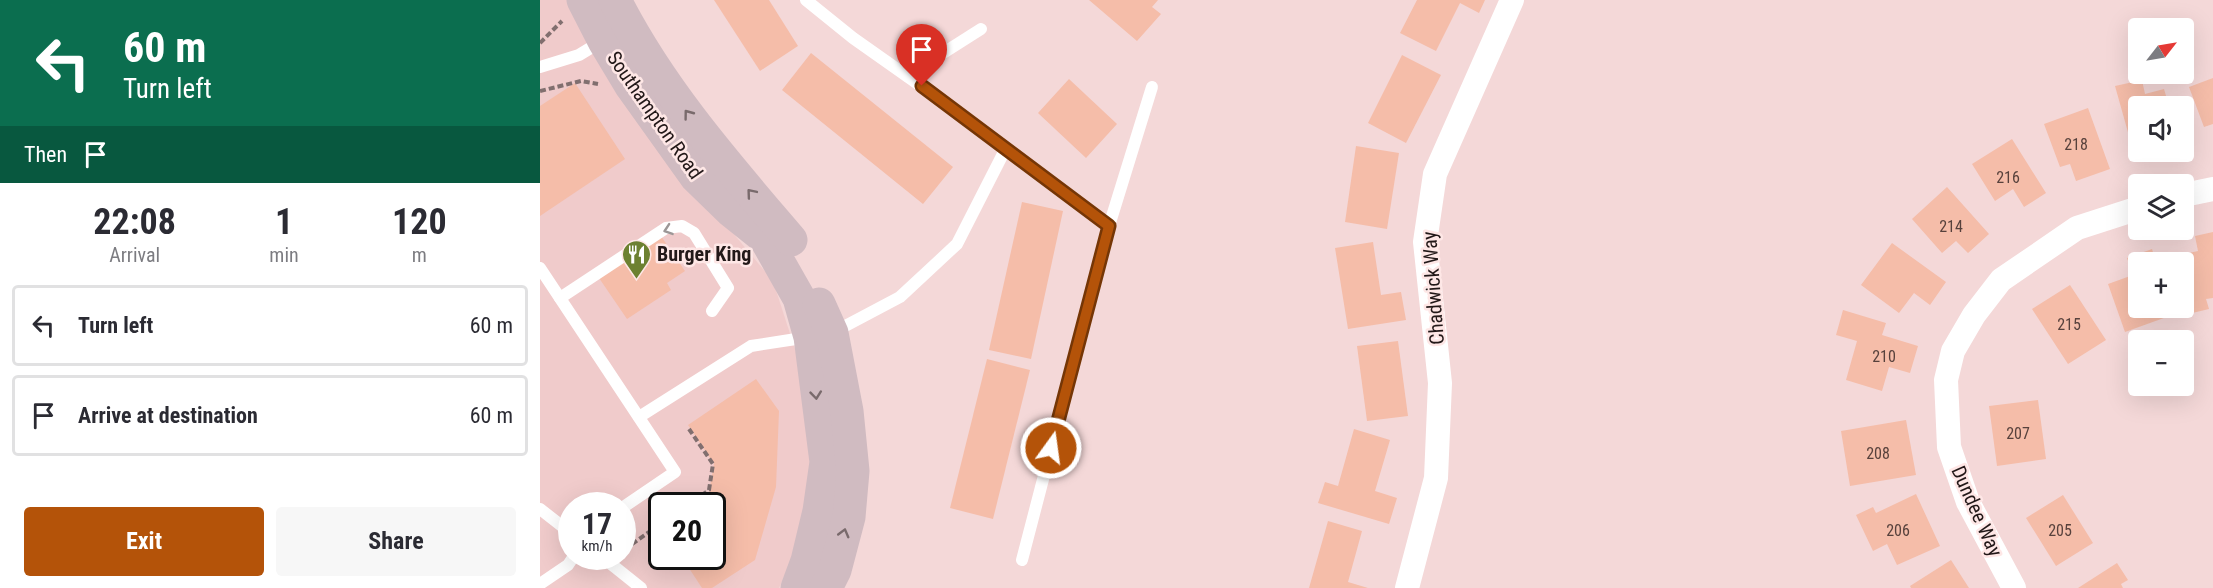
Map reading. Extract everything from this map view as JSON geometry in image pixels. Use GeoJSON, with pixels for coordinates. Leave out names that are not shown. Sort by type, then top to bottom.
{"type":"FeatureCollection","features":[{"type":"Feature","properties":{"kind":"street","name":"Chadwick Way"},"geometry":{"type":"LineString","coordinates":[[1407,588],[1436,478],[1440,383],[1425,242],[1435,174],[1512,0]]}},
{"type":"Feature","properties":{"kind":"street","name":"Southampton Road"},"geometry":{"type":"LineString","coordinates":[[575,8],[616,27],[632,86],[696,177],[730,210],[765,238],[821,335],[847,411],[853,471],[849,517],[835,570],[826,588]]}},
{"type":"Feature","properties":{"kind":"street"},"geometry":{"type":"LineString","coordinates":[[2194,193],[2213,189]]}},
{"type":"Feature","properties":{"kind":"street","name":"Dundee Way"},"geometry":{"type":"LineString","coordinates":[[2014,588],[1968,502],[1949,447],[1946,380],[1953,351],[1974,315],[2001,280],[2077,228],[2128,212]]}},
{"type":"Feature","properties":{"kind":"street","name":"Southampton Road"},"geometry":{"type":"LineString","coordinates":[[797,588],[807,561],[819,511],[826,462],[821,335]]}},
{"type":"Feature","properties":{"kind":"lane"},"geometry":{"type":"LineString","coordinates":[[806,0],[853,38],[1006,148],[1109,226]]}},
{"type":"Feature","properties":{"kind":"lane"},"geometry":{"type":"LineString","coordinates":[[540,67],[579,55],[616,27]]}},
{"type":"Feature","properties":{"kind":"lane"},"geometry":{"type":"LineString","coordinates":[[907,76],[981,29]]}},
{"type":"Feature","properties":{"kind":"lane"},"geometry":{"type":"LineString","coordinates":[[1022,560],[1109,226],[1152,87]]}},
{"type":"Feature","properties":{"kind":"lane"},"geometry":{"type":"LineString","coordinates":[[639,417],[752,346],[821,335],[900,297],[957,244],[1006,148]]}},
{"type":"Feature","properties":{"kind":"lane"},"geometry":{"type":"LineString","coordinates":[[560,298],[666,228],[682,226],[694,233],[728,288],[712,311]]}},
{"type":"Feature","properties":{"kind":"lane"},"geometry":{"type":"LineString","coordinates":[[540,268],[675,472],[636,498]]}},
{"type":"Feature","properties":{"kind":"lane"},"geometry":{"type":"LineString","coordinates":[[540,509],[558,523]]}},
{"type":"Feature","properties":{"kind":"lane"},"geometry":{"type":"LineString","coordinates":[[540,584],[561,570]]}},
{"type":"Feature","properties":{"kind":"lane"},"geometry":{"type":"LineString","coordinates":[[618,570],[641,588]]}},
{"type":"Feature","properties":{"kind":"path"},"geometry":{"type":"LineString","coordinates":[[540,43],[575,8]]}},
{"type":"Feature","properties":{"kind":"path"},"geometry":{"type":"LineString","coordinates":[[540,91],[581,81],[603,85]]}},
{"type":"Feature","properties":{"kind":"path"},"geometry":{"type":"LineString","coordinates":[[689,429],[713,464],[709,490],[706,492]]}},
{"type":"Feature","properties":{"kind":"shaded area"},"geometry":{"type":"Polygon","coordinates":[[[540,0],[571,0],[697,190],[773,281],[803,374],[812,449],[805,530],[779,588],[540,588],[540,0]]]}},
{"type":"Feature","properties":{"kind":"building"},"geometry":{"type":"Polygon","coordinates":[[[714,0],[769,0],[798,46],[760,71],[714,0]]]}},
{"type":"Feature","properties":{"kind":"building"},"geometry":{"type":"Polygon","coordinates":[[[1089,0],[1158,0],[1152,7],[1161,14],[1137,41],[1089,0]]]}},
{"type":"Feature","properties":{"kind":"building"},"geometry":{"type":"Polygon","coordinates":[[[1417,0],[1485,0],[1479,13],[1460,3],[1436,51],[1400,33],[1417,0]]]}},
{"type":"Feature","properties":{"kind":"building"},"geometry":{"type":"Polygon","coordinates":[[[811,53],[953,167],[923,204],[782,90],[811,53]]]}},
{"type":"Feature","properties":{"kind":"building"},"geometry":{"type":"Polygon","coordinates":[[[1402,55],[1441,75],[1406,143],[1368,123],[1402,55]]]}},
{"type":"Feature","properties":{"kind":"building"},"geometry":{"type":"Polygon","coordinates":[[[2213,78],[2213,124],[2204,127],[2189,87],[2213,78]]]}},
{"type":"Feature","properties":{"kind":"building"},"geometry":{"type":"Polygon","coordinates":[[[1069,79],[1117,124],[1086,158],[1038,113],[1069,79]]]}},
{"type":"Feature","properties":{"kind":"building"},"geometry":{"type":"Polygon","coordinates":[[[575,83],[625,159],[540,216],[540,106],[575,83]]]}},
{"type":"Feature","properties":{"kind":"building"},"geometry":{"type":"Polygon","coordinates":[[[2128,83],[2143,84],[2145,94],[2164,89],[2166,96],[2128,96],[2128,132],[2115,86],[2128,83]]]}},
{"type":"Feature","properties":{"kind":"building"},"geometry":{"type":"Polygon","coordinates":[[[2088,108],[2110,169],[2076,181],[2070,164],[2060,167],[2044,124],[2088,108]]]}},
{"type":"Feature","properties":{"kind":"building"},"geometry":{"type":"Polygon","coordinates":[[[2012,139],[2046,193],[2024,207],[2013,189],[1995,201],[1972,164],[2012,139]]]}},
{"type":"Feature","properties":{"kind":"building"},"geometry":{"type":"Polygon","coordinates":[[[1356,146],[1399,153],[1387,229],[1345,222],[1356,146]]]}},
{"type":"Feature","properties":{"kind":"building"},"geometry":{"type":"Polygon","coordinates":[[[1947,187],[1989,234],[1968,253],[1956,241],[1942,253],[1912,219],[1947,187]]]}},
{"type":"Feature","properties":{"kind":"building"},"geometry":{"type":"Polygon","coordinates":[[[1022,202],[1063,211],[1031,359],[989,350],[1022,202]]]}},
{"type":"Feature","properties":{"kind":"building"},"geometry":{"type":"Polygon","coordinates":[[[2213,232],[2213,298],[2206,299],[2209,309],[2194,313],[2193,252],[2198,251],[2195,236],[2213,232]]]}},
{"type":"Feature","properties":{"kind":"building","name":"Burger King"},"geometry":{"type":"Polygon","coordinates":[[[661,236],[685,271],[667,283],[671,290],[627,319],[599,278],[661,236]]]}},
{"type":"Feature","properties":{"kind":"building"},"geometry":{"type":"Polygon","coordinates":[[[1373,242],[1381,295],[1401,292],[1406,320],[1348,329],[1335,248],[1373,242]]]}},
{"type":"Feature","properties":{"kind":"building"},"geometry":{"type":"Polygon","coordinates":[[[1892,243],[1946,282],[1930,305],[1914,293],[1899,313],[1861,285],[1892,243]]]}},
{"type":"Feature","properties":{"kind":"building"},"geometry":{"type":"Polygon","coordinates":[[[2128,277],[2128,318],[2164,318],[2125,332],[2108,284],[2128,277]]]}},
{"type":"Feature","properties":{"kind":"building"},"geometry":{"type":"Polygon","coordinates":[[[2070,285],[2106,340],[2068,364],[2032,309],[2070,285]]]}},
{"type":"Feature","properties":{"kind":"building"},"geometry":{"type":"Polygon","coordinates":[[[1843,310],[1886,323],[1882,335],[1918,346],[1910,373],[1889,367],[1882,391],[1846,380],[1857,341],[1836,335],[1843,310]]]}},
{"type":"Feature","properties":{"kind":"building"},"geometry":{"type":"Polygon","coordinates":[[[1398,341],[1408,416],[1367,421],[1357,346],[1398,341]]]}},
{"type":"Feature","properties":{"kind":"building"},"geometry":{"type":"Polygon","coordinates":[[[987,359],[1030,370],[993,519],[950,508],[987,359]]]}},
{"type":"Feature","properties":{"kind":"building"},"geometry":{"type":"Polygon","coordinates":[[[756,379],[779,411],[776,487],[755,560],[712,588],[702,588],[690,570],[726,570],[726,492],[709,492],[714,464],[688,425],[756,379]]]}},
{"type":"Feature","properties":{"kind":"building"},"geometry":{"type":"Polygon","coordinates":[[[2038,400],[2046,459],[1997,466],[1989,406],[2038,400]]]}},
{"type":"Feature","properties":{"kind":"building"},"geometry":{"type":"Polygon","coordinates":[[[1906,420],[1916,475],[1850,486],[1841,431],[1906,420]]]}},
{"type":"Feature","properties":{"kind":"building"},"geometry":{"type":"Polygon","coordinates":[[[1354,429],[1390,440],[1375,491],[1397,498],[1389,524],[1318,503],[1325,482],[1338,486],[1354,429]]]}},
{"type":"Feature","properties":{"kind":"building"},"geometry":{"type":"Polygon","coordinates":[[[1916,494],[1940,546],[1897,565],[1887,544],[1873,551],[1856,515],[1873,507],[1876,513],[1916,494]]]}},
{"type":"Feature","properties":{"kind":"building"},"geometry":{"type":"Polygon","coordinates":[[[2063,495],[2093,543],[2056,566],[2026,518],[2063,495]]]}},
{"type":"Feature","properties":{"kind":"building"},"geometry":{"type":"Polygon","coordinates":[[[1328,521],[1362,531],[1348,582],[1368,588],[1309,588],[1328,521]]]}},
{"type":"Feature","properties":{"kind":"building"},"geometry":{"type":"Polygon","coordinates":[[[1951,560],[1969,588],[1911,588],[1910,586],[1951,560]]]}},
{"type":"Feature","properties":{"kind":"building"},"geometry":{"type":"Polygon","coordinates":[[[2117,563],[2128,580],[2121,584],[2123,588],[2078,588],[2117,563]]]}},
{"type":"Feature","properties":{"kind":"place","name":"Burger King"},"geometry":{"type":"Point","coordinates":[636,280]}},
{"type":"Feature","properties":{"kind":"route"},"geometry":{"type":"LineString","coordinates":[[922,86],[1109,226],[1051,448]]}}]}
